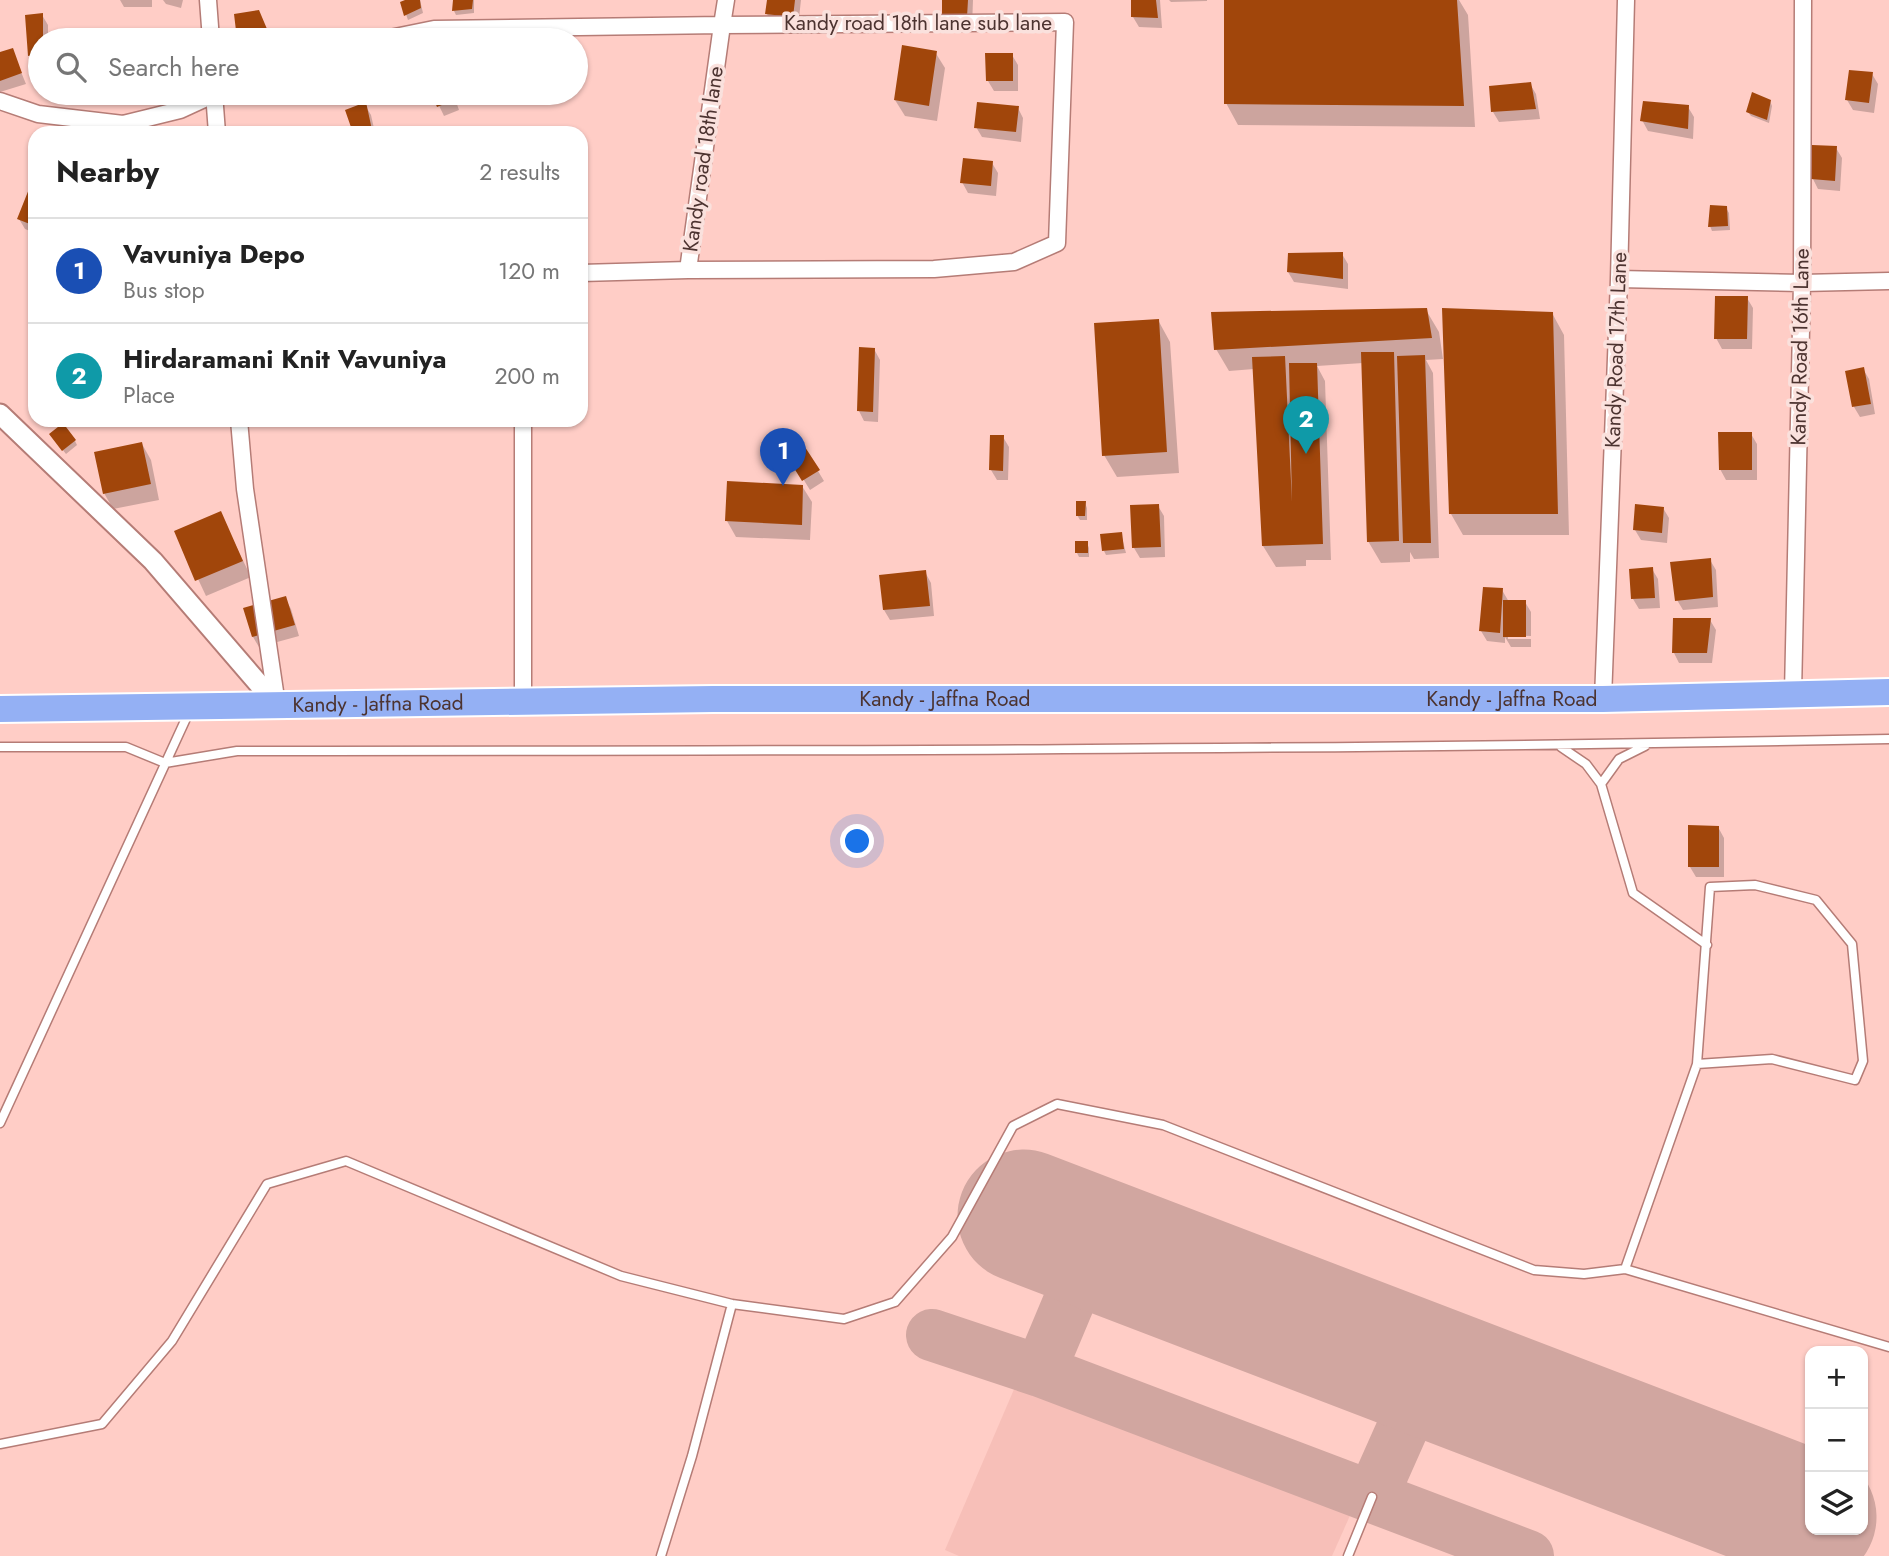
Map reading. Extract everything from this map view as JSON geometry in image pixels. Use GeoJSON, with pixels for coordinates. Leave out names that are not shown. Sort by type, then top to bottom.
{"type":"FeatureCollection","features":[{"type":"Feature","properties":{"kind":"highway","name":"Kandy - Jaffna Road"},"geometry":{"type":"LineString","coordinates":[[0,709],[523,701],[1603,699],[1889,692]]}},
{"type":"Feature","properties":{"kind":"street"},"geometry":{"type":"LineString","coordinates":[[208,0],[210,28]]}},
{"type":"Feature","properties":{"kind":"street","name":"Kandy road 18th lane"},"geometry":{"type":"LineString","coordinates":[[588,273],[688,270],[726,0]]}},
{"type":"Feature","properties":{"kind":"street","name":"Kandy Road 17th Lane"},"geometry":{"type":"LineString","coordinates":[[1603,699],[1619,279],[1626,0]]}},
{"type":"Feature","properties":{"kind":"street","name":"Kandy Road 16th Lane"},"geometry":{"type":"LineString","coordinates":[[1793,693],[1802,283],[1803,0]]}},
{"type":"Feature","properties":{"kind":"street","name":"Kandy road 18th lane sub lane"},"geometry":{"type":"LineString","coordinates":[[688,270],[934,269],[1014,262],[1057,243],[1065,22],[722,25]]}},
{"type":"Feature","properties":{"kind":"street"},"geometry":{"type":"LineString","coordinates":[[506,28],[722,25]]}},
{"type":"Feature","properties":{"kind":"street"},"geometry":{"type":"LineString","coordinates":[[0,101],[38,114],[122,124],[190,105]]}},
{"type":"Feature","properties":{"kind":"street"},"geometry":{"type":"LineString","coordinates":[[216,105],[217,126]]}},
{"type":"Feature","properties":{"kind":"street"},"geometry":{"type":"LineString","coordinates":[[1619,279],[1802,283],[1889,281]]}},
{"type":"Feature","properties":{"kind":"street"},"geometry":{"type":"LineString","coordinates":[[0,414],[153,561],[277,705]]}},
{"type":"Feature","properties":{"kind":"street"},"geometry":{"type":"LineString","coordinates":[[240,427],[245,489],[277,705]]}},
{"type":"Feature","properties":{"kind":"street"},"geometry":{"type":"LineString","coordinates":[[523,427],[523,701]]}},
{"type":"Feature","properties":{"kind":"lane"},"geometry":{"type":"LineString","coordinates":[[0,1123],[191,706]]}},
{"type":"Feature","properties":{"kind":"lane"},"geometry":{"type":"LineString","coordinates":[[0,747],[126,747],[165,763],[237,751],[863,751],[1560,746],[1889,739]]}},
{"type":"Feature","properties":{"kind":"lane"},"geometry":{"type":"LineString","coordinates":[[1601,785],[1619,760],[1648,744]]}},
{"type":"Feature","properties":{"kind":"lane"},"geometry":{"type":"LineString","coordinates":[[1560,746],[1586,764],[1601,785],[1633,893],[1707,946]]}},
{"type":"Feature","properties":{"kind":"lane"},"geometry":{"type":"LineString","coordinates":[[1625,1269],[1697,1064],[1710,887],[1755,885],[1816,900],[1852,944],[1863,1061],[1855,1080],[1772,1059],[1697,1064]]}},
{"type":"Feature","properties":{"kind":"lane"},"geometry":{"type":"LineString","coordinates":[[0,1444],[103,1424],[172,1341],[267,1184],[346,1161],[621,1276],[732,1304],[844,1319],[895,1302],[952,1237],[1013,1126],[1057,1104],[1163,1125],[1534,1270],[1584,1274],[1625,1269],[1889,1347]]}},
{"type":"Feature","properties":{"kind":"lane"},"geometry":{"type":"LineString","coordinates":[[661,1556],[692,1456],[732,1304]]}},
{"type":"Feature","properties":{"kind":"lane"},"geometry":{"type":"LineString","coordinates":[[1348,1556],[1373,1497]]}},
{"type":"Feature","properties":{"kind":"shaded area"},"geometry":{"type":"Polygon","coordinates":[[[1024,1366],[1360,1493],[1332,1556],[959,1556],[945,1550],[1024,1366]]]}},
{"type":"Feature","properties":{"kind":"building"},"geometry":{"type":"Polygon","coordinates":[[[420,0],[421,8],[404,16],[400,2],[420,0]]]}},
{"type":"Feature","properties":{"kind":"building"},"geometry":{"type":"Polygon","coordinates":[[[453,0],[473,0],[472,9],[452,11],[453,0]]]}},
{"type":"Feature","properties":{"kind":"building"},"geometry":{"type":"Polygon","coordinates":[[[767,0],[795,0],[793,17],[765,14],[767,0]]]}},
{"type":"Feature","properties":{"kind":"building"},"geometry":{"type":"Polygon","coordinates":[[[942,0],[968,0],[967,17],[942,17],[942,0]]]}},
{"type":"Feature","properties":{"kind":"building"},"geometry":{"type":"Polygon","coordinates":[[[1131,0],[1156,0],[1158,18],[1131,17],[1131,0]]]}},
{"type":"Feature","properties":{"kind":"building"},"geometry":{"type":"Polygon","coordinates":[[[1224,0],[1457,0],[1464,106],[1224,104],[1224,0]]]}},
{"type":"Feature","properties":{"kind":"building"},"geometry":{"type":"Polygon","coordinates":[[[259,10],[267,28],[236,28],[234,14],[259,10]]]}},
{"type":"Feature","properties":{"kind":"building"},"geometry":{"type":"Polygon","coordinates":[[[43,13],[43,28],[28,28],[28,56],[25,15],[43,13]]]}},
{"type":"Feature","properties":{"kind":"building"},"geometry":{"type":"Polygon","coordinates":[[[902,45],[937,51],[929,106],[894,100],[902,45]]]}},
{"type":"Feature","properties":{"kind":"building"},"geometry":{"type":"Polygon","coordinates":[[[13,48],[22,73],[0,81],[0,52],[13,48]]]}},
{"type":"Feature","properties":{"kind":"building"},"geometry":{"type":"Polygon","coordinates":[[[985,53],[1013,53],[1013,81],[986,81],[985,53]]]}},
{"type":"Feature","properties":{"kind":"building"},"geometry":{"type":"Polygon","coordinates":[[[1849,70],[1873,72],[1869,103],[1845,100],[1849,70]]]}},
{"type":"Feature","properties":{"kind":"building"},"geometry":{"type":"Polygon","coordinates":[[[1531,82],[1536,109],[1491,112],[1489,86],[1531,82]]]}},
{"type":"Feature","properties":{"kind":"building"},"geometry":{"type":"Polygon","coordinates":[[[1752,92],[1771,100],[1767,120],[1746,112],[1752,92]]]}},
{"type":"Feature","properties":{"kind":"building"},"geometry":{"type":"Polygon","coordinates":[[[1643,101],[1689,105],[1688,129],[1640,121],[1643,101]]]}},
{"type":"Feature","properties":{"kind":"building"},"geometry":{"type":"Polygon","coordinates":[[[977,102],[1019,106],[1016,132],[974,128],[977,102]]]}},
{"type":"Feature","properties":{"kind":"building"},"geometry":{"type":"Polygon","coordinates":[[[367,105],[371,126],[351,126],[345,110],[367,105]]]}},
{"type":"Feature","properties":{"kind":"building"},"geometry":{"type":"Polygon","coordinates":[[[1812,145],[1837,146],[1835,181],[1811,179],[1812,145]]]}},
{"type":"Feature","properties":{"kind":"building"},"geometry":{"type":"Polygon","coordinates":[[[963,158],[993,161],[991,186],[960,183],[963,158]]]}},
{"type":"Feature","properties":{"kind":"building"},"geometry":{"type":"Polygon","coordinates":[[[28,192],[28,223],[17,219],[28,192]]]}},
{"type":"Feature","properties":{"kind":"building"},"geometry":{"type":"Polygon","coordinates":[[[1710,205],[1727,206],[1728,226],[1708,227],[1710,205]]]}},
{"type":"Feature","properties":{"kind":"building"},"geometry":{"type":"Polygon","coordinates":[[[1343,252],[1343,279],[1287,272],[1288,253],[1343,252]]]}},
{"type":"Feature","properties":{"kind":"building"},"geometry":{"type":"Polygon","coordinates":[[[1715,296],[1748,296],[1747,339],[1714,339],[1715,296]]]}},
{"type":"Feature","properties":{"kind":"building"},"geometry":{"type":"Polygon","coordinates":[[[1427,308],[1432,338],[1214,350],[1211,312],[1427,308]]]}},
{"type":"Feature","properties":{"kind":"building"},"geometry":{"type":"Polygon","coordinates":[[[1442,308],[1553,312],[1558,514],[1449,514],[1442,308]]]}},
{"type":"Feature","properties":{"kind":"building"},"geometry":{"type":"Polygon","coordinates":[[[1159,319],[1167,452],[1102,456],[1094,323],[1159,319]]]}},
{"type":"Feature","properties":{"kind":"building"},"geometry":{"type":"Polygon","coordinates":[[[859,347],[875,348],[873,412],[857,411],[859,347]]]}},
{"type":"Feature","properties":{"kind":"building"},"geometry":{"type":"Polygon","coordinates":[[[1361,352],[1394,352],[1399,541],[1367,542],[1361,352]]]}},
{"type":"Feature","properties":{"kind":"building"},"geometry":{"type":"Polygon","coordinates":[[[1425,355],[1431,543],[1403,543],[1397,356],[1425,355]]]}},
{"type":"Feature","properties":{"kind":"building"},"geometry":{"type":"Polygon","coordinates":[[[1285,356],[1292,502],[1289,363],[1317,363],[1323,544],[1262,546],[1252,357],[1285,356]]]}},
{"type":"Feature","properties":{"kind":"building"},"geometry":{"type":"Polygon","coordinates":[[[1864,367],[1871,404],[1852,407],[1845,371],[1864,367]]]}},
{"type":"Feature","properties":{"kind":"building"},"geometry":{"type":"Polygon","coordinates":[[[58,427],[66,427],[76,440],[62,451],[49,434],[58,427]]]}},
{"type":"Feature","properties":{"kind":"building"},"geometry":{"type":"Polygon","coordinates":[[[1718,432],[1752,432],[1752,470],[1719,470],[1718,432]]]}},
{"type":"Feature","properties":{"kind":"building"},"geometry":{"type":"Polygon","coordinates":[[[990,435],[1004,435],[1003,471],[989,470],[990,435]]]}},
{"type":"Feature","properties":{"kind":"building"},"geometry":{"type":"Polygon","coordinates":[[[142,442],[151,484],[103,494],[94,452],[142,442]]]}},
{"type":"Feature","properties":{"kind":"building"},"geometry":{"type":"Polygon","coordinates":[[[803,444],[820,470],[802,481],[786,455],[803,444]]]}},
{"type":"Feature","properties":{"kind":"building"},"geometry":{"type":"Polygon","coordinates":[[[727,481],[803,485],[802,525],[725,521],[727,481]]]}},
{"type":"Feature","properties":{"kind":"building"},"geometry":{"type":"Polygon","coordinates":[[[1076,501],[1086,501],[1085,516],[1076,516],[1076,501]]]}},
{"type":"Feature","properties":{"kind":"building"},"geometry":{"type":"Polygon","coordinates":[[[1159,504],[1161,547],[1132,548],[1130,505],[1159,504]]]}},
{"type":"Feature","properties":{"kind":"building"},"geometry":{"type":"Polygon","coordinates":[[[1635,504],[1664,507],[1662,533],[1633,530],[1635,504]]]}},
{"type":"Feature","properties":{"kind":"building"},"geometry":{"type":"Polygon","coordinates":[[[221,511],[243,561],[195,581],[174,531],[221,511]]]}},
{"type":"Feature","properties":{"kind":"building"},"geometry":{"type":"Polygon","coordinates":[[[1122,532],[1124,549],[1102,551],[1100,534],[1122,532]]]}},
{"type":"Feature","properties":{"kind":"building"},"geometry":{"type":"Polygon","coordinates":[[[1075,541],[1088,541],[1088,553],[1075,553],[1075,541]]]}},
{"type":"Feature","properties":{"kind":"building"},"geometry":{"type":"Polygon","coordinates":[[[1711,558],[1713,597],[1675,601],[1670,562],[1711,558]]]}},
{"type":"Feature","properties":{"kind":"building"},"geometry":{"type":"Polygon","coordinates":[[[1653,567],[1655,598],[1631,599],[1629,569],[1653,567]]]}},
{"type":"Feature","properties":{"kind":"building"},"geometry":{"type":"Polygon","coordinates":[[[926,570],[930,606],[883,610],[879,575],[926,570]]]}},
{"type":"Feature","properties":{"kind":"building"},"geometry":{"type":"Polygon","coordinates":[[[1483,587],[1503,588],[1500,633],[1479,631],[1483,587]]]}},
{"type":"Feature","properties":{"kind":"building"},"geometry":{"type":"Polygon","coordinates":[[[286,596],[295,625],[252,637],[243,608],[286,596]]]}},
{"type":"Feature","properties":{"kind":"building"},"geometry":{"type":"Polygon","coordinates":[[[1503,600],[1526,600],[1526,637],[1503,637],[1503,600]]]}},
{"type":"Feature","properties":{"kind":"building"},"geometry":{"type":"Polygon","coordinates":[[[1673,618],[1711,618],[1707,653],[1672,653],[1673,618]]]}},
{"type":"Feature","properties":{"kind":"building"},"geometry":{"type":"Polygon","coordinates":[[[1688,825],[1719,826],[1719,867],[1688,867],[1688,825]]]}},
{"type":"Feature","properties":{"kind":"taxiway"},"geometry":{"type":"LineString","coordinates":[[1040,1371],[1094,1242]]}},
{"type":"Feature","properties":{"kind":"taxiway"},"geometry":{"type":"LineString","coordinates":[[932,1335],[1040,1371],[1528,1556]]}},
{"type":"Feature","properties":{"kind":"taxiway"},"geometry":{"type":"LineString","coordinates":[[1372,1497],[1428,1371]]}},
{"type":"Feature","properties":{"kind":"runway"},"geometry":{"type":"LineString","coordinates":[[1024,1216],[1805,1515]]}},
{"type":"Feature","properties":{"kind":"place","name":"Hirdaramani Knit Vavuniya"},"geometry":{"type":"Point","coordinates":[1306,454]}},
{"type":"Feature","properties":{"kind":"place","name":"Vavuniya Depo"},"geometry":{"type":"Point","coordinates":[783,486]}}]}
